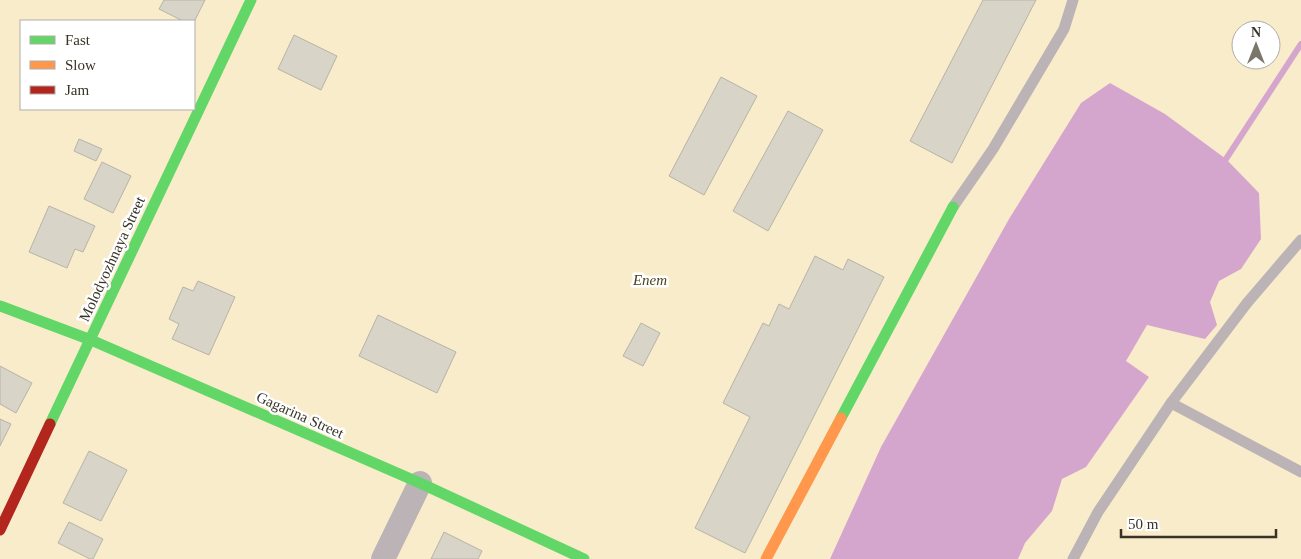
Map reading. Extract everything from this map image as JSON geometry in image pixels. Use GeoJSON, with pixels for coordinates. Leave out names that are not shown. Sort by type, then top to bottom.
{"type":"FeatureCollection","features":[{"type":"Feature","properties":{"kind":"street","name":"Molodyozhnaya Street"},"geometry":{"type":"LineString","coordinates":[[0,530],[251,0]]}},
{"type":"Feature","properties":{"kind":"street"},"geometry":{"type":"LineString","coordinates":[[766,559],[953,207]]}},
{"type":"Feature","properties":{"kind":"street","name":"Gagarina Street"},"geometry":{"type":"LineString","coordinates":[[0,306],[91,340],[420,483],[584,559]]}},
{"type":"Feature","properties":{"kind":"street"},"geometry":{"type":"LineString","coordinates":[[383,559],[420,483]]}},
{"type":"Feature","properties":{"kind":"lane"},"geometry":{"type":"LineString","coordinates":[[953,207],[992,149],[1064,28],[1073,0]]}},
{"type":"Feature","properties":{"kind":"lane"},"geometry":{"type":"LineString","coordinates":[[1072,559],[1098,512],[1171,403],[1246,303],[1301,240]]}},
{"type":"Feature","properties":{"kind":"lane"},"geometry":{"type":"LineString","coordinates":[[1171,403],[1301,472]]}},
{"type":"Feature","properties":{"kind":"green space","name":"Enem"},"geometry":{"type":"Polygon","coordinates":[[[0,0],[1301,0],[1301,559],[0,559],[0,0]]]}},
{"type":"Feature","properties":{"kind":"shaded area"},"geometry":{"type":"Polygon","coordinates":[[[1110,83],[1165,114],[1226,159],[1259,193],[1261,239],[1241,269],[1219,281],[1210,302],[1217,325],[1205,339],[1147,325],[1126,361],[1149,377],[1086,467],[1062,479],[1052,511],[1025,543],[1018,559],[830,559],[881,447],[1009,219],[1081,103],[1110,83]]]}},
{"type":"Feature","properties":{"kind":"building"},"geometry":{"type":"Polygon","coordinates":[[[164,0],[205,0],[195,20],[181,20],[159,9],[164,0]]]}},
{"type":"Feature","properties":{"kind":"building"},"geometry":{"type":"Polygon","coordinates":[[[983,0],[1036,0],[952,163],[910,141],[983,0]]]}},
{"type":"Feature","properties":{"kind":"building"},"geometry":{"type":"Polygon","coordinates":[[[294,35],[337,56],[321,90],[278,69],[294,35]]]}},
{"type":"Feature","properties":{"kind":"building"},"geometry":{"type":"Polygon","coordinates":[[[721,77],[757,96],[704,195],[669,176],[721,77]]]}},
{"type":"Feature","properties":{"kind":"building"},"geometry":{"type":"Polygon","coordinates":[[[788,111],[823,130],[768,231],[733,211],[788,111]]]}},
{"type":"Feature","properties":{"kind":"building"},"geometry":{"type":"Polygon","coordinates":[[[79,139],[102,149],[96,161],[74,151],[79,139]]]}},
{"type":"Feature","properties":{"kind":"building"},"geometry":{"type":"Polygon","coordinates":[[[102,162],[131,176],[113,213],[84,199],[102,162]]]}},
{"type":"Feature","properties":{"kind":"building"},"geometry":{"type":"Polygon","coordinates":[[[49,206],[95,226],[83,252],[75,249],[67,268],[29,252],[49,206]]]}},
{"type":"Feature","properties":{"kind":"building"},"geometry":{"type":"Polygon","coordinates":[[[815,256],[843,270],[848,259],[884,277],[745,553],[695,528],[750,417],[723,403],[763,323],[769,326],[779,304],[789,309],[815,256]]]}},
{"type":"Feature","properties":{"kind":"building"},"geometry":{"type":"Polygon","coordinates":[[[198,281],[235,297],[209,355],[172,339],[179,324],[169,319],[183,287],[193,291],[198,281]]]}},
{"type":"Feature","properties":{"kind":"building"},"geometry":{"type":"Polygon","coordinates":[[[378,315],[456,352],[437,393],[359,356],[378,315]]]}},
{"type":"Feature","properties":{"kind":"building"},"geometry":{"type":"Polygon","coordinates":[[[641,323],[660,333],[643,366],[623,356],[641,323]]]}},
{"type":"Feature","properties":{"kind":"building"},"geometry":{"type":"Polygon","coordinates":[[[0,366],[32,383],[16,413],[0,404],[0,366]]]}},
{"type":"Feature","properties":{"kind":"building"},"geometry":{"type":"Polygon","coordinates":[[[0,419],[11,424],[0,446],[0,419]]]}},
{"type":"Feature","properties":{"kind":"building"},"geometry":{"type":"Polygon","coordinates":[[[89,451],[127,470],[101,521],[63,503],[89,451]]]}},
{"type":"Feature","properties":{"kind":"building"},"geometry":{"type":"Polygon","coordinates":[[[69,522],[103,539],[93,559],[58,543],[69,522]]]}},
{"type":"Feature","properties":{"kind":"building"},"geometry":{"type":"Polygon","coordinates":[[[444,532],[482,551],[478,559],[431,559],[444,532]]]}},
{"type":"Feature","properties":{"kind":"waterway"},"geometry":{"type":"LineString","coordinates":[[1220,164],[1226,159],[1301,44]]}},
{"type":"Feature","properties":{"kind":"traffic: fast"},"geometry":{"type":"LineString","coordinates":[[50,424],[251,0]]}},
{"type":"Feature","properties":{"kind":"traffic: fast"},"geometry":{"type":"LineString","coordinates":[[841,418],[953,207]]}},
{"type":"Feature","properties":{"kind":"traffic: fast"},"geometry":{"type":"LineString","coordinates":[[0,306],[91,340],[420,483],[584,559]]}},
{"type":"Feature","properties":{"kind":"traffic: slow"},"geometry":{"type":"LineString","coordinates":[[766,559],[841,418]]}},
{"type":"Feature","properties":{"kind":"traffic: jam"},"geometry":{"type":"LineString","coordinates":[[0,530],[50,424]]}}]}
